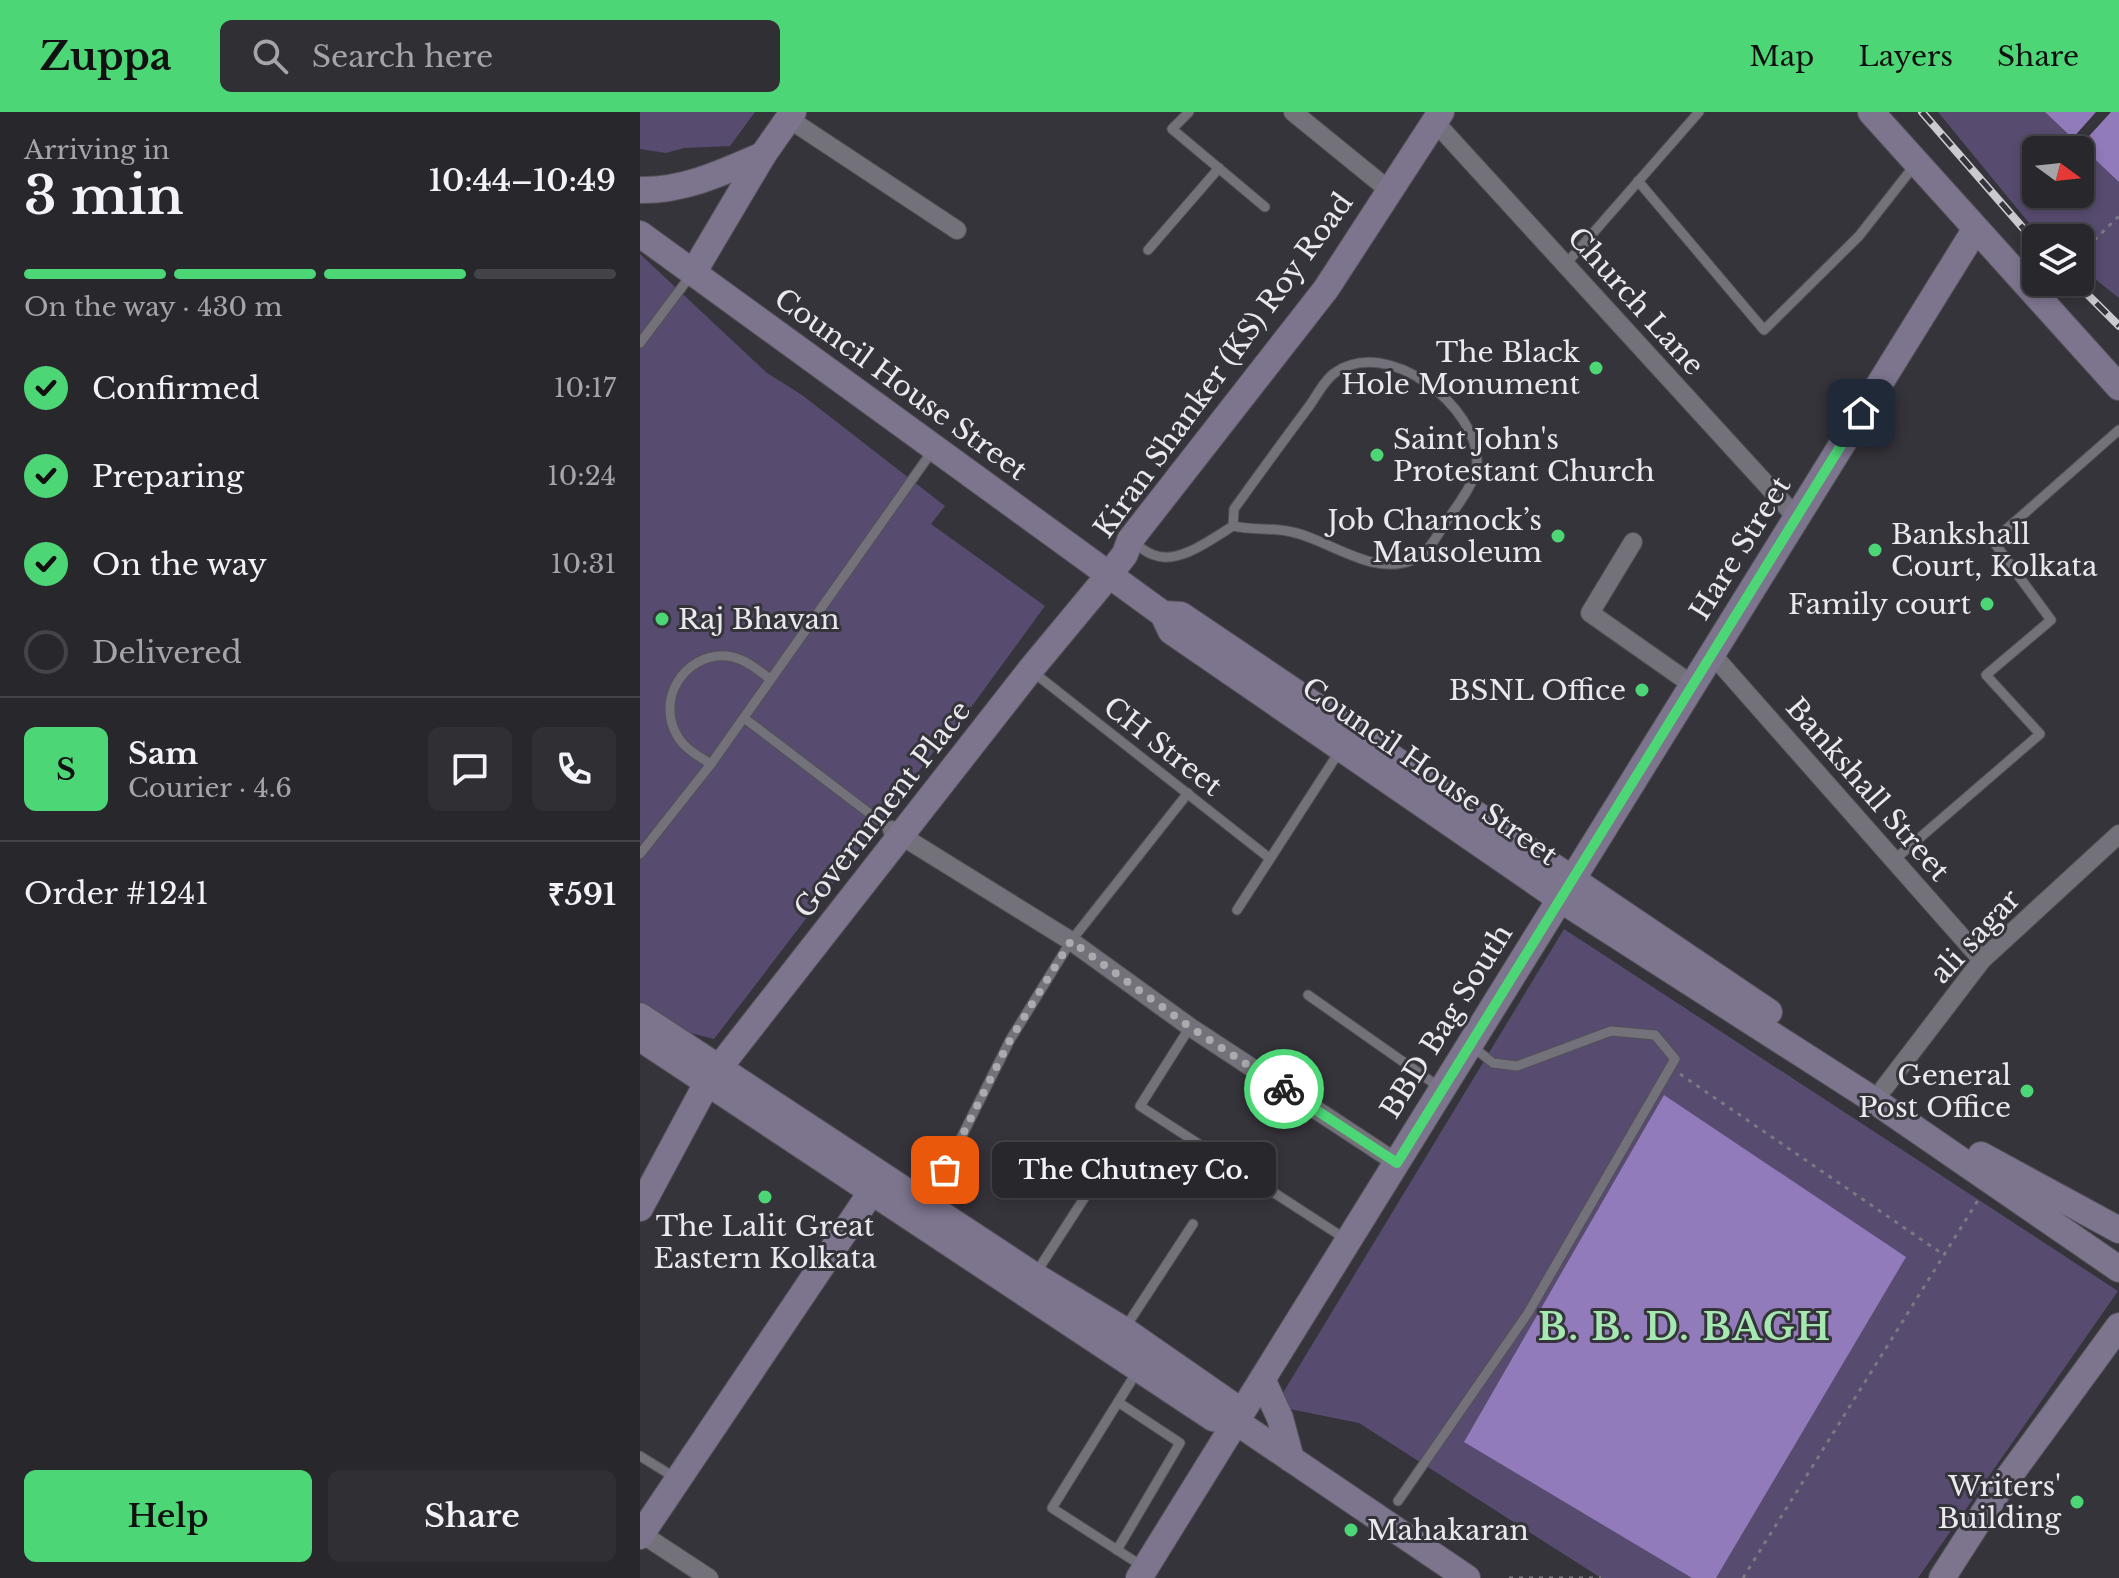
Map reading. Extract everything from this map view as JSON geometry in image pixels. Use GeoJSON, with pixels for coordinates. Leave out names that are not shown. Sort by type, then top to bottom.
{"type":"FeatureCollection","features":[{"type":"Feature","properties":{"kind":"main road"},"geometry":{"type":"LineString","coordinates":[[1871,112],[2119,387]]}},
{"type":"Feature","properties":{"kind":"main road"},"geometry":{"type":"LineString","coordinates":[[693,273],[763,155],[791,116]]}},
{"type":"Feature","properties":{"kind":"main road","name":"Kiran Shanker (KS) Roy Road"},"geometry":{"type":"LineString","coordinates":[[1104,572],[1125,554],[1130,540],[1326,289],[1438,117]]}},
{"type":"Feature","properties":{"kind":"main road"},"geometry":{"type":"LineString","coordinates":[[640,190],[657,190],[711,178],[763,155]]}},
{"type":"Feature","properties":{"kind":"main road","name":"Hare Street"},"geometry":{"type":"LineString","coordinates":[[1566,891],[1975,230]]}},
{"type":"Feature","properties":{"kind":"main road","name":"Council House Street"},"geometry":{"type":"LineString","coordinates":[[640,234],[1163,614],[1171,631],[1341,749],[1566,891]]}},
{"type":"Feature","properties":{"kind":"main road"},"geometry":{"type":"LineString","coordinates":[[896,833],[1104,572]]}},
{"type":"Feature","properties":{"kind":"main road","name":"Government Place"},"geometry":{"type":"LineString","coordinates":[[640,1208],[708,1071],[896,833],[1031,669],[1104,572]]}},
{"type":"Feature","properties":{"kind":"main road","name":"Council House Street"},"geometry":{"type":"LineString","coordinates":[[1163,614],[1181,615],[1566,891]]}},
{"type":"Feature","properties":{"kind":"main road"},"geometry":{"type":"LineString","coordinates":[[1566,891],[1878,1093],[1998,1166],[2119,1230]]}},
{"type":"Feature","properties":{"kind":"main road","name":"BBD Bag South"},"geometry":{"type":"LineString","coordinates":[[1142,1573],[1238,1423],[1440,1088],[1566,891]]}},
{"type":"Feature","properties":{"kind":"main road"},"geometry":{"type":"LineString","coordinates":[[640,1016],[708,1071],[872,1191],[1232,1405],[1238,1423]]}},
{"type":"Feature","properties":{"kind":"main road"},"geometry":{"type":"LineString","coordinates":[[640,1038],[708,1071],[928,1204],[1030,1284]]}},
{"type":"Feature","properties":{"kind":"main road"},"geometry":{"type":"LineString","coordinates":[[1878,1093],[1990,1181],[2119,1269]]}},
{"type":"Feature","properties":{"kind":"main road"},"geometry":{"type":"LineString","coordinates":[[641,1535],[872,1191]]}},
{"type":"Feature","properties":{"kind":"main road"},"geometry":{"type":"LineString","coordinates":[[1942,1578],[1994,1497],[2119,1326]]}},
{"type":"Feature","properties":{"kind":"main road"},"geometry":{"type":"LineString","coordinates":[[1118,1339],[1140,1367],[1213,1418],[1238,1423],[1467,1578]]}},
{"type":"Feature","properties":{"kind":"main road"},"geometry":{"type":"LineString","coordinates":[[1263,1381],[1280,1418],[1291,1459]]}},
{"type":"Feature","properties":{"kind":"street"},"geometry":{"type":"LineString","coordinates":[[1293,112],[1390,191]]}},
{"type":"Feature","properties":{"kind":"street"},"geometry":{"type":"LineString","coordinates":[[791,116],[957,230]]}},
{"type":"Feature","properties":{"kind":"street","name":"Church Lane"},"geometry":{"type":"LineString","coordinates":[[1438,117],[1565,265],[1797,518]]}},
{"type":"Feature","properties":{"kind":"street"},"geometry":{"type":"LineString","coordinates":[[1633,542],[1590,613],[1694,686]]}},
{"type":"Feature","properties":{"kind":"street","name":"Bankshall Street"},"geometry":{"type":"LineString","coordinates":[[1712,654],[1982,960]]}},
{"type":"Feature","properties":{"kind":"street"},"geometry":{"type":"LineString","coordinates":[[896,833],[1071,941],[1190,1027],[1397,1163]]}},
{"type":"Feature","properties":{"kind":"street","name":"ali sagar"},"geometry":{"type":"LineString","coordinates":[[1878,1093],[1982,960],[2119,834]]}},
{"type":"Feature","properties":{"kind":"street"},"geometry":{"type":"LineString","coordinates":[[641,1535],[709,1578]]}},
{"type":"Feature","properties":{"kind":"lane"},"geometry":{"type":"LineString","coordinates":[[1189,112],[1172,129],[1265,207]]}},
{"type":"Feature","properties":{"kind":"lane"},"geometry":{"type":"LineString","coordinates":[[1565,265],[1699,112]]}},
{"type":"Feature","properties":{"kind":"lane"},"geometry":{"type":"LineString","coordinates":[[1638,181],[1764,330],[1859,236],[1916,163]]}},
{"type":"Feature","properties":{"kind":"lane"},"geometry":{"type":"LineString","coordinates":[[1148,250],[1219,168]]}},
{"type":"Feature","properties":{"kind":"lane"},"geometry":{"type":"LineString","coordinates":[[640,343],[693,273]]}},
{"type":"Feature","properties":{"kind":"lane"},"geometry":{"type":"LineString","coordinates":[[1130,540],[1155,557],[1173,555],[1202,545],[1233,526],[1289,531],[1360,558],[1396,562],[1416,559],[1430,546],[1462,499],[1477,464],[1473,444],[1456,412],[1427,380],[1397,366],[1363,362],[1345,368],[1333,373],[1234,509],[1233,526]]}},
{"type":"Feature","properties":{"kind":"lane"},"geometry":{"type":"LineString","coordinates":[[1894,860],[2040,734],[1986,675],[2051,620],[1993,541],[2119,430]]}},
{"type":"Feature","properties":{"kind":"lane"},"geometry":{"type":"LineString","coordinates":[[640,854],[711,764],[934,448]]}},
{"type":"Feature","properties":{"kind":"lane"},"geometry":{"type":"LineString","coordinates":[[711,764],[676,735],[670,718],[674,685],[695,663],[712,656],[730,656],[749,663],[770,679]]}},
{"type":"Feature","properties":{"kind":"lane","name":"CH Street"},"geometry":{"type":"LineString","coordinates":[[1031,669],[1268,857]]}},
{"type":"Feature","properties":{"kind":"lane"},"geometry":{"type":"LineString","coordinates":[[744,718],[896,833]]}},
{"type":"Feature","properties":{"kind":"lane"},"geometry":{"type":"LineString","coordinates":[[1237,910],[1268,857],[1341,749]]}},
{"type":"Feature","properties":{"kind":"lane"},"geometry":{"type":"LineString","coordinates":[[928,1204],[1010,1040],[1071,941],[1188,793]]}},
{"type":"Feature","properties":{"kind":"lane"},"geometry":{"type":"LineString","coordinates":[[1308,995],[1440,1088]]}},
{"type":"Feature","properties":{"kind":"lane"},"geometry":{"type":"LineString","coordinates":[[1190,1027],[1140,1106],[1347,1240]]}},
{"type":"Feature","properties":{"kind":"lane"},"geometry":{"type":"LineString","coordinates":[[1398,1501],[1528,1313],[1675,1059],[1655,1035],[1611,1031],[1517,1066],[1493,1063],[1468,1043]]}},
{"type":"Feature","properties":{"kind":"lane"},"geometry":{"type":"LineString","coordinates":[[1030,1284],[1101,1172]]}},
{"type":"Feature","properties":{"kind":"lane"},"geometry":{"type":"LineString","coordinates":[[1118,1339],[1193,1224]]}},
{"type":"Feature","properties":{"kind":"lane"},"geometry":{"type":"LineString","coordinates":[[1140,1367],[1052,1508],[1117,1550],[1142,1573]]}},
{"type":"Feature","properties":{"kind":"lane"},"geometry":{"type":"LineString","coordinates":[[1117,1550],[1180,1443],[1118,1402]]}},
{"type":"Feature","properties":{"kind":"lane"},"geometry":{"type":"LineString","coordinates":[[640,1456],[678,1479]]}},
{"type":"Feature","properties":{"kind":"path"},"geometry":{"type":"LineString","coordinates":[[2094,240],[2119,216]]}},
{"type":"Feature","properties":{"kind":"path"},"geometry":{"type":"LineString","coordinates":[[1676,1071],[1944,1255]]}},
{"type":"Feature","properties":{"kind":"path"},"geometry":{"type":"LineString","coordinates":[[1743,1578],[1990,1181]]}},
{"type":"Feature","properties":{"kind":"path"},"geometry":{"type":"LineString","coordinates":[[1509,1578],[1601,1578]]}},
{"type":"Feature","properties":{"kind":"shaded area"},"geometry":{"type":"Polygon","coordinates":[[[640,112],[755,112],[730,146],[684,148],[666,153],[640,149],[640,112]]]}},
{"type":"Feature","properties":{"kind":"shaded area"},"geometry":{"type":"Polygon","coordinates":[[[1938,112],[2054,112],[2077,136],[2022,136],[2022,208],[2094,208],[2094,154],[2119,181],[2119,298],[2094,278],[2094,224],[2030,224],[1938,112]]]}},
{"type":"Feature","properties":{"kind":"shaded area"},"geometry":{"type":"Polygon","coordinates":[[[2045,112],[2119,112],[2119,182],[2094,158],[2094,136],[2070,136],[2045,112]]]}},
{"type":"Feature","properties":{"kind":"shaded area"},"geometry":{"type":"Polygon","coordinates":[[[640,254],[767,373],[802,395],[945,506],[931,524],[1045,606],[953,732],[945,737],[714,1039],[679,1030],[640,1003],[640,254]]]}},
{"type":"Feature","properties":{"kind":"shaded area"},"geometry":{"type":"Polygon","coordinates":[[[1564,929],[2118,1291],[1918,1578],[1601,1578],[1359,1423],[1275,1406],[1564,929]]]}},
{"type":"Feature","properties":{"kind":"shaded area"},"geometry":{"type":"Polygon","coordinates":[[[1664,1095],[1906,1257],[1716,1578],[1692,1578],[1464,1442],[1664,1095]]]}},
{"type":"Feature","properties":{"kind":"pier"},"geometry":{"type":"Polygon","coordinates":[[[2096,112],[2111,112],[2089,136],[2075,136],[2096,112]]]}},
{"type":"Feature","properties":{"kind":"railway"},"geometry":{"type":"LineString","coordinates":[[1922,112],[2022,227]]}},
{"type":"Feature","properties":{"kind":"railway"},"geometry":{"type":"LineString","coordinates":[[2089,296],[2119,326]]}},
{"type":"Feature","properties":{"kind":"way so far"},"geometry":{"type":"LineString","coordinates":[[945,1170],[1010,1040],[1071,941],[1190,1027],[1284,1089]]}},
{"type":"Feature","properties":{"kind":"place","name":"The Black Hole Monument"},"geometry":{"type":"Point","coordinates":[1596,368]}},
{"type":"Feature","properties":{"kind":"place","name":"Saint John's Protestant Church"},"geometry":{"type":"Point","coordinates":[1377,455]}},
{"type":"Feature","properties":{"kind":"place","name":"Job Charnock’s Mausoleum"},"geometry":{"type":"Point","coordinates":[1558,536]}},
{"type":"Feature","properties":{"kind":"place","name":"Bankshall Court, Kolkata"},"geometry":{"type":"Point","coordinates":[1875,550]}},
{"type":"Feature","properties":{"kind":"place","name":"Family court"},"geometry":{"type":"Point","coordinates":[1987,604]}},
{"type":"Feature","properties":{"kind":"place","name":"Raj Bhavan"},"geometry":{"type":"Point","coordinates":[662,619]}},
{"type":"Feature","properties":{"kind":"place","name":"BSNL Office"},"geometry":{"type":"Point","coordinates":[1642,690]}},
{"type":"Feature","properties":{"kind":"place","name":"General Post Office"},"geometry":{"type":"Point","coordinates":[2027,1091]}},
{"type":"Feature","properties":{"kind":"place","name":"The Chutney Co."},"geometry":{"type":"Point","coordinates":[945,1170]}},
{"type":"Feature","properties":{"kind":"place","name":"The Lalit Great Eastern Kolkata"},"geometry":{"type":"Point","coordinates":[765,1197]}},
{"type":"Feature","properties":{"kind":"place","name":"Writers' Building"},"geometry":{"type":"Point","coordinates":[2077,1502]}},
{"type":"Feature","properties":{"kind":"place","name":"Mahakaran"},"geometry":{"type":"Point","coordinates":[1351,1530]}},
{"type":"Feature","properties":{"kind":"district","name":"B. B. D. BAGH"},"geometry":{"type":"Point","coordinates":[1685,1327]}},
{"type":"Feature","properties":{"kind":"route"},"geometry":{"type":"LineString","coordinates":[[1284,1089],[1397,1163],[1440,1088],[1694,686],[1861,413]]}}]}
